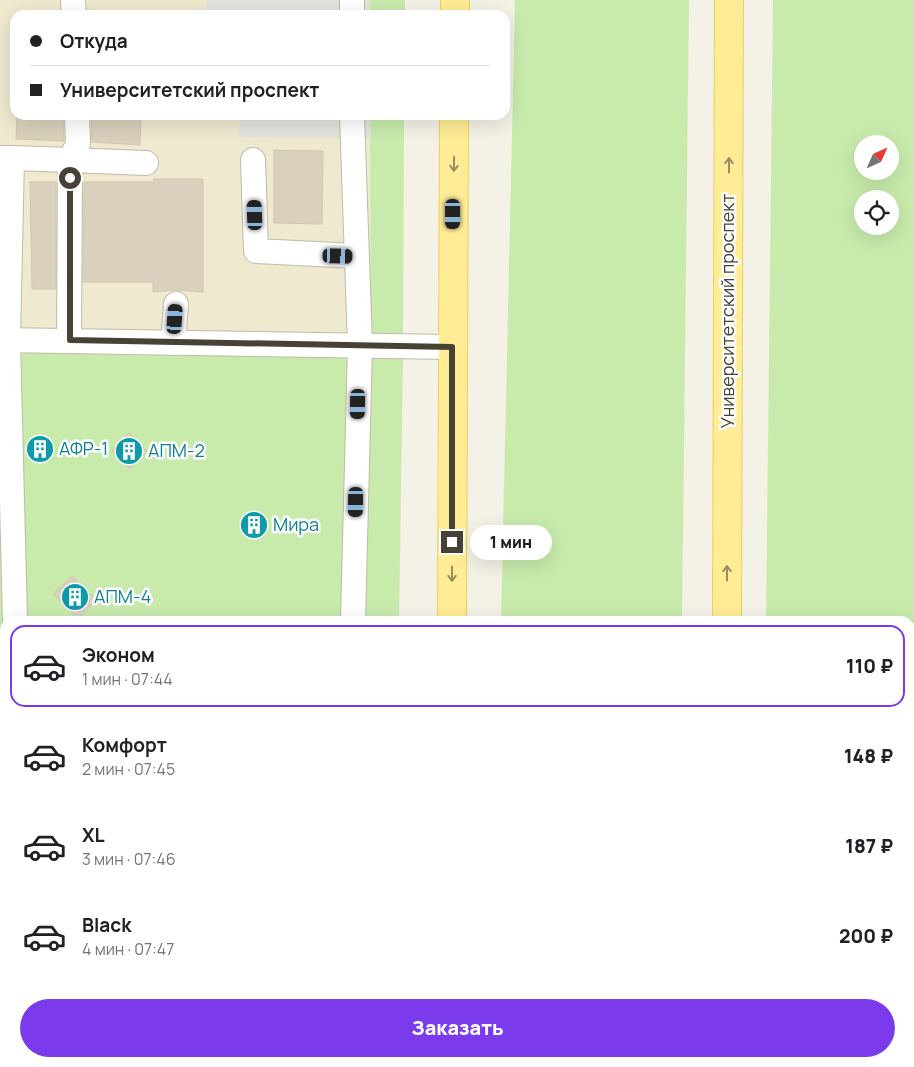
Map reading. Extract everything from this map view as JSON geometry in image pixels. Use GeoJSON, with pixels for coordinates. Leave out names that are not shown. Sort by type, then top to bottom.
{"type":"FeatureCollection","features":[{"type":"Feature","properties":{"kind":"main road","name":"Университетский проспект"},"geometry":{"type":"LineString","coordinates":[[727,616],[729,0]]}},
{"type":"Feature","properties":{"kind":"main road"},"geometry":{"type":"LineString","coordinates":[[452,616],[454,120]]}},
{"type":"Feature","properties":{"kind":"lane"},"geometry":{"type":"LineString","coordinates":[[70,340],[70,160],[78,144],[77,120]]}},
{"type":"Feature","properties":{"kind":"lane"},"geometry":{"type":"LineString","coordinates":[[352,120],[360,346],[353,616]]}},
{"type":"Feature","properties":{"kind":"lane"},"geometry":{"type":"LineString","coordinates":[[15,616],[4,340],[6,158],[146,163]]}},
{"type":"Feature","properties":{"kind":"lane"},"geometry":{"type":"LineString","coordinates":[[253,160],[256,252],[358,256]]}},
{"type":"Feature","properties":{"kind":"lane"},"geometry":{"type":"LineString","coordinates":[[174,343],[176,304]]}},
{"type":"Feature","properties":{"kind":"lane"},"geometry":{"type":"LineString","coordinates":[[4,340],[452,347]]}},
{"type":"Feature","properties":{"kind":"shaded area"},"geometry":{"type":"Polygon","coordinates":[[[0,0],[405,0],[405,10],[10,10],[10,120],[404,120],[399,616],[0,616],[0,0]]]}},
{"type":"Feature","properties":{"kind":"shaded area"},"geometry":{"type":"Polygon","coordinates":[[[207,0],[370,0],[370,10],[207,10],[207,0]]]}},
{"type":"Feature","properties":{"kind":"shaded area"},"geometry":{"type":"Polygon","coordinates":[[[239,120],[370,120],[371,138],[239,137],[239,120]]]}},
{"type":"Feature","properties":{"kind":"green space"},"geometry":{"type":"Polygon","coordinates":[[[370,0],[405,0],[405,10],[370,10],[370,0]]]}},
{"type":"Feature","properties":{"kind":"green space"},"geometry":{"type":"Polygon","coordinates":[[[515,0],[689,0],[682,616],[501,616],[515,0]]]}},
{"type":"Feature","properties":{"kind":"green space"},"geometry":{"type":"Polygon","coordinates":[[[773,0],[914,0],[914,616],[766,616],[773,0]]]}},
{"type":"Feature","properties":{"kind":"green space"},"geometry":{"type":"Polygon","coordinates":[[[370,120],[404,120],[403,342],[371,341],[370,120]]]}},
{"type":"Feature","properties":{"kind":"green space"},"geometry":{"type":"Polygon","coordinates":[[[0,347],[336,356],[359,364],[376,356],[403,357],[399,616],[0,616],[0,347]]]}},
{"type":"Feature","properties":{"kind":"building"},"geometry":{"type":"Polygon","coordinates":[[[17,120],[63,120],[64,141],[16,139],[17,120]]]}},
{"type":"Feature","properties":{"kind":"building"},"geometry":{"type":"Polygon","coordinates":[[[91,120],[141,120],[140,145],[92,142],[91,120]]]}},
{"type":"Feature","properties":{"kind":"building"},"geometry":{"type":"Polygon","coordinates":[[[274,150],[323,151],[322,224],[274,223],[274,150]]]}},
{"type":"Feature","properties":{"kind":"building"},"geometry":{"type":"Polygon","coordinates":[[[154,179],[203,179],[203,292],[177,290],[153,292],[153,282],[83,282],[84,182],[154,182],[154,179]]]}},
{"type":"Feature","properties":{"kind":"building"},"geometry":{"type":"Polygon","coordinates":[[[30,182],[56,182],[56,289],[32,289],[30,182]]]}},
{"type":"Feature","properties":{"kind":"building","name":"АПМ-2"},"geometry":{"type":"Polygon","coordinates":[[[129,433],[147,451],[130,469],[112,451],[129,433]]]}},
{"type":"Feature","properties":{"kind":"building","name":"АПМ-4"},"geometry":{"type":"Polygon","coordinates":[[[72,576],[96,600],[81,616],[75,616],[53,594],[72,576]]]}},
{"type":"Feature","properties":{"kind":"place","name":"АФР-1"},"geometry":{"type":"Point","coordinates":[40,449]}},
{"type":"Feature","properties":{"kind":"place","name":"АПМ-2"},"geometry":{"type":"Point","coordinates":[129,451]}},
{"type":"Feature","properties":{"kind":"place","name":"Мира"},"geometry":{"type":"Point","coordinates":[254,525]}},
{"type":"Feature","properties":{"kind":"place","name":"АПМ-4"},"geometry":{"type":"Point","coordinates":[75,597]}},
{"type":"Feature","properties":{"kind":"route"},"geometry":{"type":"LineString","coordinates":[[70,178],[70,340],[452,347],[452,542]]}}]}
